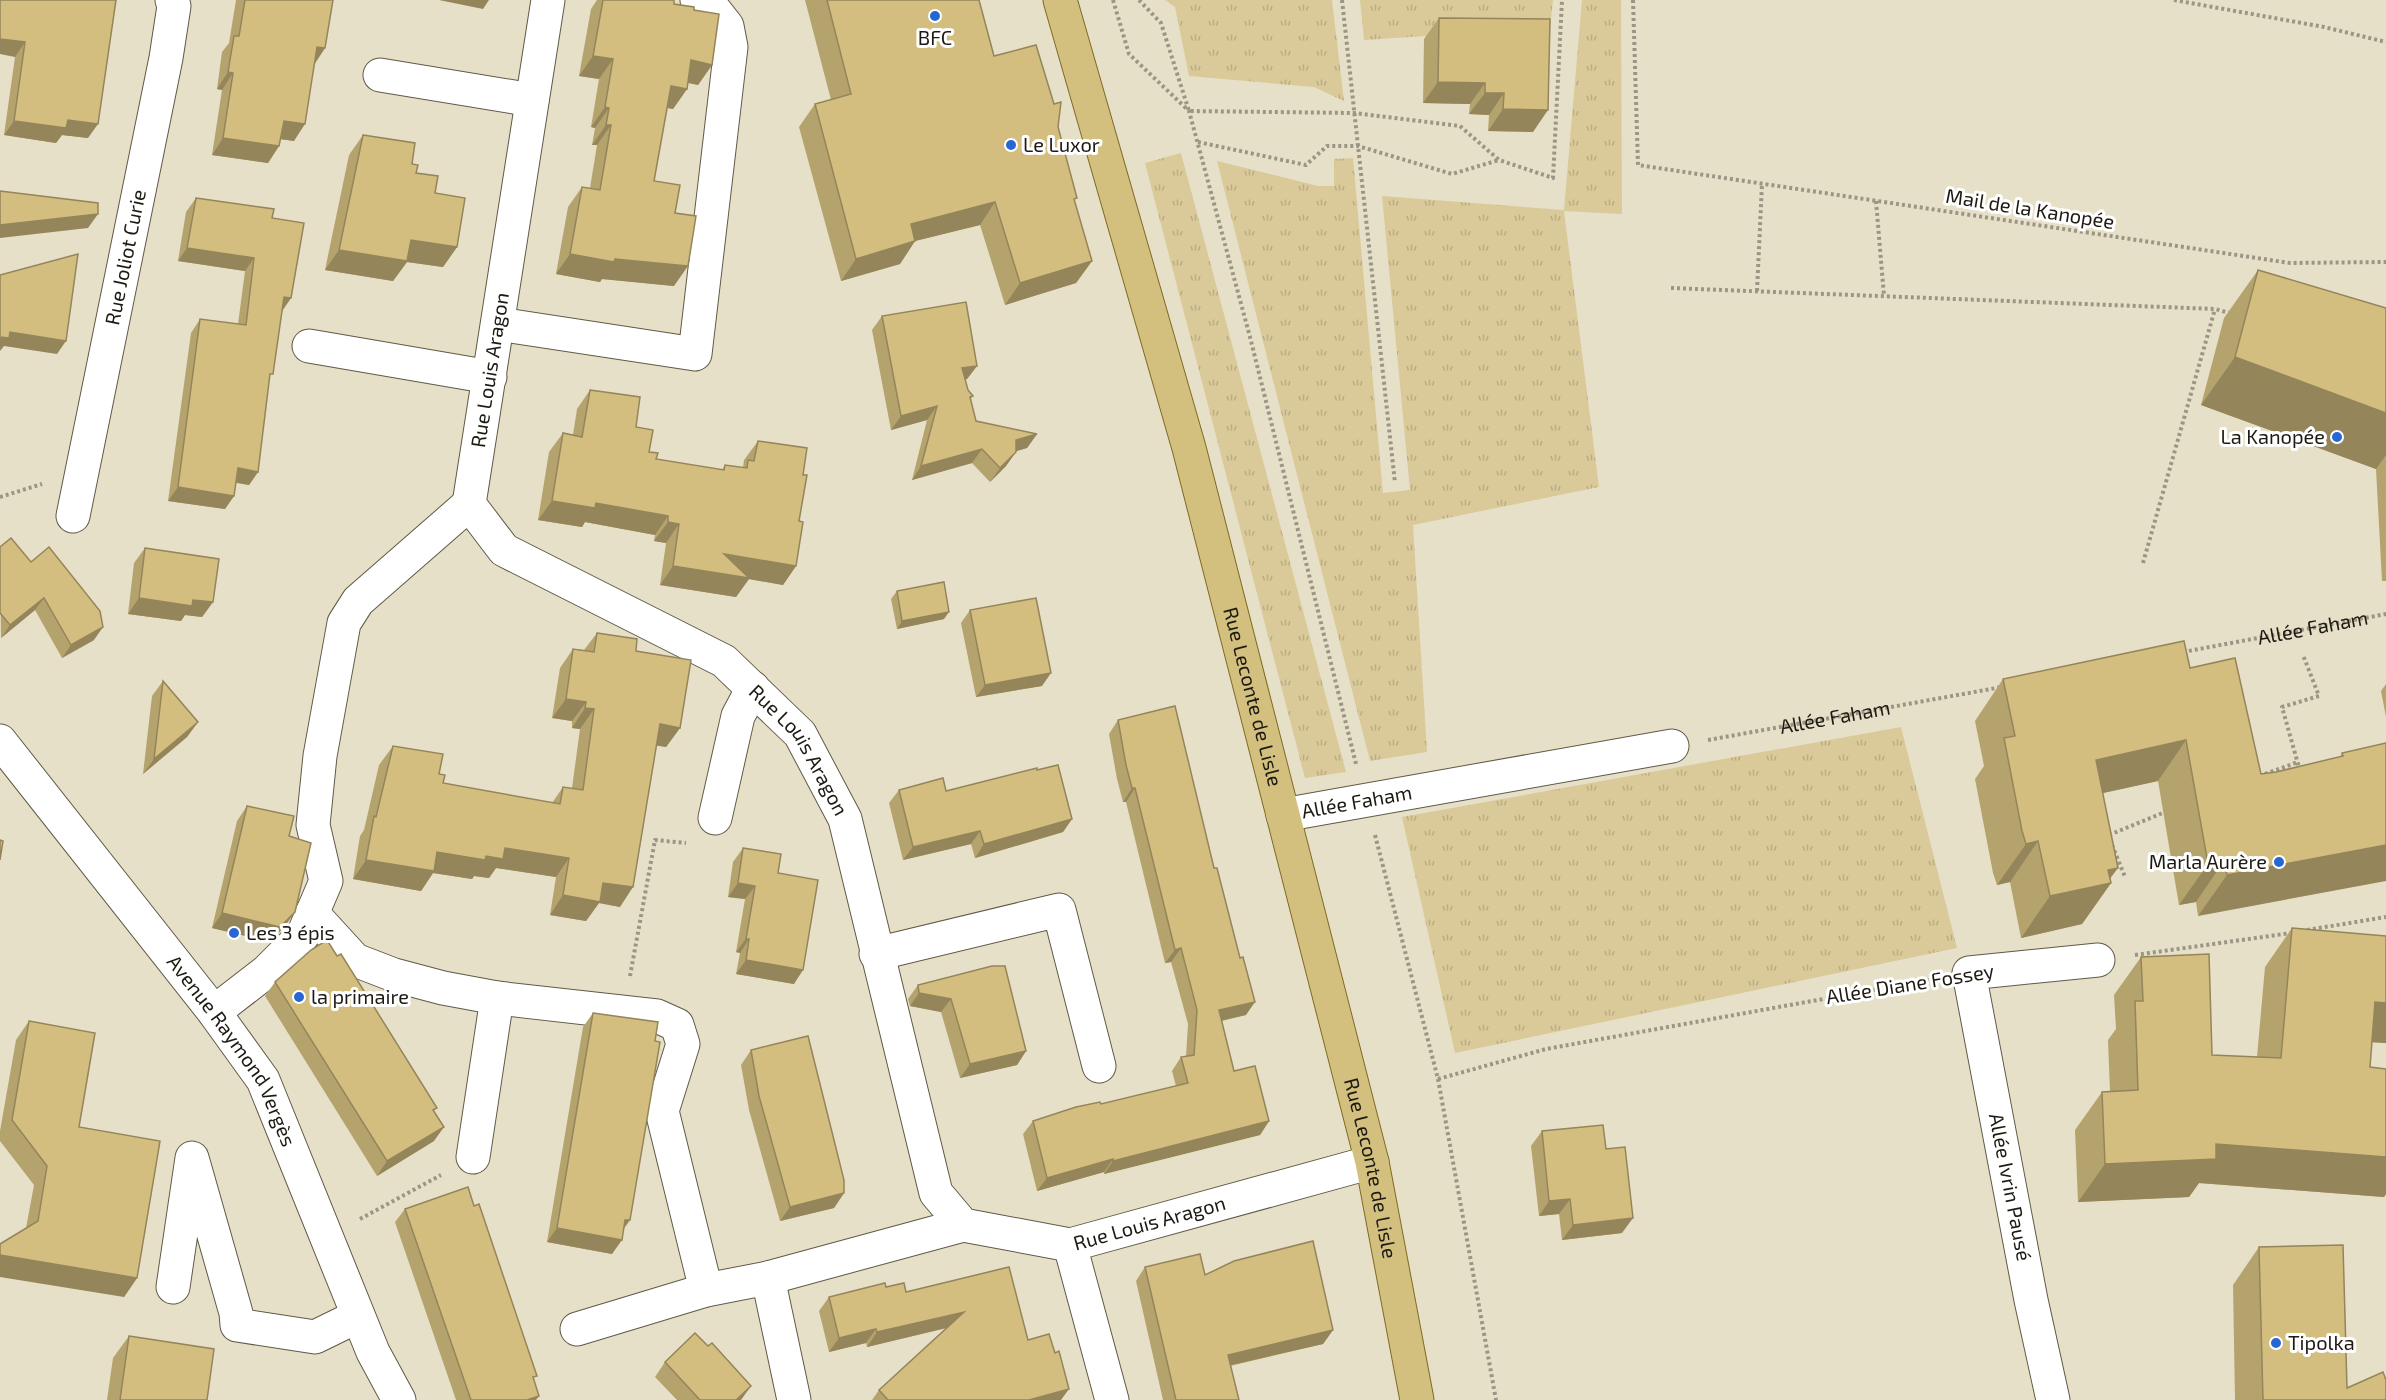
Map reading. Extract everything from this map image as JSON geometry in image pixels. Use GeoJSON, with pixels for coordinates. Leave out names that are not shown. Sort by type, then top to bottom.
{"type":"FeatureCollection","features":[{"type":"Feature","properties":{"kind":"main road","name":"Rue Leconte de Lisle"},"geometry":{"type":"LineString","coordinates":[[1060,0],[1189,448],[1372,1162],[1417,1400]]}},
{"type":"Feature","properties":{"kind":"street","name":"Rue Joliot Curie"},"geometry":{"type":"LineString","coordinates":[[73,516],[166,58],[174,6],[172,0]]}},
{"type":"Feature","properties":{"kind":"street","name":"Rue Louis Aragon"},"geometry":{"type":"LineString","coordinates":[[548,0],[469,504],[504,550],[724,661],[800,734],[845,819],[936,1193],[963,1225],[1070,1245],[1372,1162]]}},
{"type":"Feature","properties":{"kind":"street"},"geometry":{"type":"LineString","coordinates":[[498,324],[695,354],[731,47],[727,26],[708,2],[697,0]]}},
{"type":"Feature","properties":{"kind":"street"},"geometry":{"type":"LineString","coordinates":[[380,75],[532,100]]}},
{"type":"Feature","properties":{"kind":"street"},"geometry":{"type":"LineString","coordinates":[[309,346],[490,377]]}},
{"type":"Feature","properties":{"kind":"street"},"geometry":{"type":"LineString","coordinates":[[214,1012],[267,971],[303,935],[326,881],[313,825],[320,756],[344,623],[358,600],[469,504]]}},
{"type":"Feature","properties":{"kind":"street"},"geometry":{"type":"LineString","coordinates":[[715,818],[738,716],[753,688]]}},
{"type":"Feature","properties":{"kind":"street","name":"Avenue Raymond Vergès"},"geometry":{"type":"LineString","coordinates":[[0,741],[214,1012],[263,1080],[373,1352],[399,1400]]}},
{"type":"Feature","properties":{"kind":"street","name":"Allée Faham"},"geometry":{"type":"LineString","coordinates":[[1283,815],[1672,746]]}},
{"type":"Feature","properties":{"kind":"street"},"geometry":{"type":"LineString","coordinates":[[876,954],[1059,910],[1099,1066]]}},
{"type":"Feature","properties":{"kind":"street"},"geometry":{"type":"LineString","coordinates":[[312,913],[355,960],[443,988],[497,998],[657,1016],[677,1025],[683,1044],[662,1111],[706,1290]]}},
{"type":"Feature","properties":{"kind":"street","name":"Allée Diane Fossey"},"geometry":{"type":"LineString","coordinates":[[1969,973],[2098,960]]}},
{"type":"Feature","properties":{"kind":"street","name":"Allée Ivrin Pausé"},"geometry":{"type":"LineString","coordinates":[[1969,973],[2031,1300],[2053,1400]]}},
{"type":"Feature","properties":{"kind":"street"},"geometry":{"type":"LineString","coordinates":[[473,1157],[497,998]]}},
{"type":"Feature","properties":{"kind":"street"},"geometry":{"type":"LineString","coordinates":[[173,1287],[192,1158],[236,1313],[237,1325],[315,1337],[358,1316]]}},
{"type":"Feature","properties":{"kind":"street"},"geometry":{"type":"LineString","coordinates":[[577,1329],[706,1290],[768,1278],[963,1225]]}},
{"type":"Feature","properties":{"kind":"street"},"geometry":{"type":"LineString","coordinates":[[1070,1245],[1112,1400]]}},
{"type":"Feature","properties":{"kind":"street"},"geometry":{"type":"LineString","coordinates":[[768,1278],[794,1400]]}},
{"type":"Feature","properties":{"kind":"path"},"geometry":{"type":"LineString","coordinates":[[1113,0],[1129,54],[1189,111],[1354,113],[1460,126],[1499,160],[1553,178],[1562,0]]}},
{"type":"Feature","properties":{"kind":"path"},"geometry":{"type":"LineString","coordinates":[[1139,0],[1161,23],[1198,142],[1250,337],[1365,800],[1438,1079],[1496,1400]]}},
{"type":"Feature","properties":{"kind":"path"},"geometry":{"type":"LineString","coordinates":[[1342,0],[1395,483]]}},
{"type":"Feature","properties":{"kind":"path","name":"Mail de la Kanopée"},"geometry":{"type":"LineString","coordinates":[[1633,0],[1638,165],[2290,263],[2386,262]]}},
{"type":"Feature","properties":{"kind":"path"},"geometry":{"type":"LineString","coordinates":[[2174,0],[2324,27],[2386,42]]}},
{"type":"Feature","properties":{"kind":"path"},"geometry":{"type":"LineString","coordinates":[[1198,142],[1306,165],[1327,146],[1358,146],[1452,174],[1499,160]]}},
{"type":"Feature","properties":{"kind":"path"},"geometry":{"type":"LineString","coordinates":[[1757,291],[1762,184]]}},
{"type":"Feature","properties":{"kind":"path"},"geometry":{"type":"LineString","coordinates":[[1876,201],[1884,296]]}},
{"type":"Feature","properties":{"kind":"path"},"geometry":{"type":"LineString","coordinates":[[1671,288],[2215,309],[2237,315]]}},
{"type":"Feature","properties":{"kind":"path"},"geometry":{"type":"LineString","coordinates":[[2143,563],[2215,309]]}},
{"type":"Feature","properties":{"kind":"path","name":"Allée Faham"},"geometry":{"type":"LineString","coordinates":[[2180,653],[2386,614]]}},
{"type":"Feature","properties":{"kind":"path"},"geometry":{"type":"LineString","coordinates":[[2303,655],[2319,696],[2282,707],[2303,781]]}},
{"type":"Feature","properties":{"kind":"path","name":"Allée Faham"},"geometry":{"type":"LineString","coordinates":[[1672,746],[2008,686]]}},
{"type":"Feature","properties":{"kind":"path"},"geometry":{"type":"LineString","coordinates":[[2264,774],[2298,762]]}},
{"type":"Feature","properties":{"kind":"path"},"geometry":{"type":"LineString","coordinates":[[2125,878],[2109,834],[2175,809]]}},
{"type":"Feature","properties":{"kind":"path"},"geometry":{"type":"LineString","coordinates":[[624,1011],[655,840],[711,845],[715,818]]}},
{"type":"Feature","properties":{"kind":"path"},"geometry":{"type":"LineString","coordinates":[[2098,960],[2386,917]]}},
{"type":"Feature","properties":{"kind":"path","name":"Allée Diane Fossey"},"geometry":{"type":"LineString","coordinates":[[1438,1079],[1546,1049],[1969,973]]}},
{"type":"Feature","properties":{"kind":"path"},"geometry":{"type":"LineString","coordinates":[[326,1237],[473,1157]]}},
{"type":"Feature","properties":{"kind":"green space"},"geometry":{"type":"Polygon","coordinates":[[[1165,0],[1332,0],[1344,101],[1314,87],[1189,76],[1175,7],[1165,0]]]}},
{"type":"Feature","properties":{"kind":"green space"},"geometry":{"type":"Polygon","coordinates":[[[1360,0],[1553,0],[1550,28],[1364,40],[1360,0]]]}},
{"type":"Feature","properties":{"kind":"green space"},"geometry":{"type":"Polygon","coordinates":[[[1582,0],[1621,0],[1622,214],[1564,211],[1599,487],[1413,525],[1427,752],[1370,761],[1217,161],[1318,186],[1334,186],[1334,159],[1353,158],[1383,493],[1410,490],[1382,196],[1564,210],[1582,0]]]}},
{"type":"Feature","properties":{"kind":"green space"},"geometry":{"type":"Polygon","coordinates":[[[1181,153],[1346,772],[1305,778],[1145,163],[1181,153]]]}},
{"type":"Feature","properties":{"kind":"green space"},"geometry":{"type":"Polygon","coordinates":[[[1901,727],[1957,948],[1455,1053],[1402,817],[1901,727]]]}},
{"type":"Feature","properties":{"kind":"building"},"geometry":{"type":"Polygon","coordinates":[[[0,0],[116,0],[98,124],[68,120],[66,128],[14,121],[25,42],[0,39],[0,0]]]}},
{"type":"Feature","properties":{"kind":"building"},"geometry":{"type":"Polygon","coordinates":[[[245,0],[333,0],[325,48],[317,47],[305,124],[284,121],[279,146],[223,138],[233,73],[228,72],[234,36],[239,36],[245,0]]]}},
{"type":"Feature","properties":{"kind":"building"},"geometry":{"type":"Polygon","coordinates":[[[603,0],[674,0],[674,4],[719,14],[712,65],[691,60],[687,89],[671,86],[654,181],[680,185],[675,213],[696,216],[688,266],[615,259],[614,262],[570,254],[582,187],[600,190],[611,125],[606,125],[609,108],[605,107],[613,59],[593,56],[603,0]]]}},
{"type":"Feature","properties":{"kind":"building"},"geometry":{"type":"Polygon","coordinates":[[[827,0],[979,0],[994,56],[1036,45],[1054,104],[1061,102],[1058,127],[1077,198],[1074,199],[1092,261],[1020,283],[995,202],[911,224],[915,241],[856,259],[815,104],[851,94],[827,0]]]}},
{"type":"Feature","properties":{"kind":"building"},"geometry":{"type":"Polygon","coordinates":[[[1439,18],[1550,19],[1548,110],[1503,109],[1504,93],[1485,93],[1485,83],[1438,82],[1439,18]]]}},
{"type":"Feature","properties":{"kind":"building"},"geometry":{"type":"Polygon","coordinates":[[[363,135],[415,143],[412,164],[418,165],[416,173],[438,176],[435,193],[465,198],[457,247],[411,240],[407,261],[339,250],[363,135]]]}},
{"type":"Feature","properties":{"kind":"building"},"geometry":{"type":"Polygon","coordinates":[[[0,191],[98,203],[98,214],[0,225],[0,191]]]}},
{"type":"Feature","properties":{"kind":"building"},"geometry":{"type":"Polygon","coordinates":[[[196,198],[274,209],[272,218],[304,223],[291,298],[284,297],[273,374],[270,374],[258,472],[238,468],[234,496],[178,487],[200,319],[246,325],[254,258],[187,248],[196,198]]]}},
{"type":"Feature","properties":{"kind":"building"},"geometry":{"type":"Polygon","coordinates":[[[78,254],[66,341],[10,332],[9,338],[0,337],[0,275],[78,254]]]}},
{"type":"Feature","properties":{"kind":"building"},"geometry":{"type":"Polygon","coordinates":[[[2258,270],[2386,308],[2386,413],[2235,357],[2258,270]]]}},
{"type":"Feature","properties":{"kind":"building"},"geometry":{"type":"Polygon","coordinates":[[[966,302],[977,366],[962,368],[968,390],[973,396],[970,397],[976,421],[1037,434],[1016,440],[1016,452],[1000,468],[982,449],[921,466],[937,406],[901,416],[882,316],[966,302]]]}},
{"type":"Feature","properties":{"kind":"building"},"geometry":{"type":"Polygon","coordinates":[[[590,390],[640,397],[636,427],[653,430],[649,452],[658,453],[656,459],[724,470],[725,465],[747,468],[748,460],[754,461],[758,441],[807,448],[803,475],[807,475],[799,521],[803,522],[796,566],[724,554],[749,578],[673,566],[679,524],[668,522],[668,516],[596,503],[595,508],[552,501],[563,433],[582,437],[590,390]]]}},
{"type":"Feature","properties":{"kind":"building"},"geometry":{"type":"Polygon","coordinates":[[[11,538],[31,562],[49,547],[100,611],[103,627],[71,645],[44,598],[10,625],[0,613],[0,547],[11,538]]]}},
{"type":"Feature","properties":{"kind":"building"},"geometry":{"type":"Polygon","coordinates":[[[145,548],[219,559],[213,602],[193,600],[192,606],[139,598],[145,548]]]}},
{"type":"Feature","properties":{"kind":"building"},"geometry":{"type":"Polygon","coordinates":[[[944,582],[949,612],[902,621],[897,591],[944,582]]]}},
{"type":"Feature","properties":{"kind":"building"},"geometry":{"type":"Polygon","coordinates":[[[1036,598],[1051,673],[985,685],[970,610],[1036,598]]]}},
{"type":"Feature","properties":{"kind":"building"},"geometry":{"type":"Polygon","coordinates":[[[597,633],[637,639],[636,651],[691,660],[680,728],[660,724],[633,887],[603,883],[600,902],[563,895],[569,858],[505,848],[503,859],[486,856],[485,860],[437,852],[434,871],[366,860],[374,816],[376,817],[393,746],[443,754],[439,774],[445,775],[443,783],[560,804],[563,787],[583,790],[594,709],[585,708],[586,702],[566,699],[573,649],[594,652],[597,633]]]}},
{"type":"Feature","properties":{"kind":"building"},"geometry":{"type":"Polygon","coordinates":[[[2184,641],[2190,668],[2235,658],[2261,774],[2343,756],[2342,753],[2386,743],[2386,845],[2227,875],[2224,861],[2208,864],[2186,740],[2096,760],[2118,868],[2108,870],[2111,883],[2050,896],[2038,841],[2026,844],[2022,831],[2004,738],[2015,736],[2003,679],[2184,641]]]}},
{"type":"Feature","properties":{"kind":"building"},"geometry":{"type":"Polygon","coordinates":[[[163,681],[198,722],[154,759],[163,681]]]}},
{"type":"Feature","properties":{"kind":"building"},"geometry":{"type":"Polygon","coordinates":[[[1175,706],[1214,868],[1217,868],[1240,958],[1243,957],[1255,1002],[1219,1010],[1234,1071],[1255,1066],[1269,1121],[1113,1161],[1113,1159],[1047,1178],[1033,1121],[1076,1107],[1100,1102],[1101,1104],[1188,1083],[1181,1057],[1194,1055],[1197,1010],[1181,948],[1175,950],[1135,788],[1132,788],[1126,765],[1118,720],[1175,706]]]}},
{"type":"Feature","properties":{"kind":"building"},"geometry":{"type":"Polygon","coordinates":[[[1058,765],[1072,819],[984,844],[980,831],[913,847],[899,790],[943,778],[946,791],[1037,768],[1037,770],[1058,765]]]}},
{"type":"Feature","properties":{"kind":"building"},"geometry":{"type":"Polygon","coordinates":[[[247,806],[294,816],[289,836],[311,843],[295,912],[280,927],[222,913],[247,806]]]}},
{"type":"Feature","properties":{"kind":"building"},"geometry":{"type":"Polygon","coordinates":[[[0,840],[3,841],[0,860],[0,840]]]}},
{"type":"Feature","properties":{"kind":"building"},"geometry":{"type":"Polygon","coordinates":[[[743,848],[781,854],[778,873],[818,880],[803,970],[746,960],[749,939],[746,939],[755,886],[738,883],[743,848]]]}},
{"type":"Feature","properties":{"kind":"building"},"geometry":{"type":"Polygon","coordinates":[[[2292,928],[2386,936],[2386,1003],[2375,1002],[2370,1067],[2386,1069],[2386,1157],[2216,1144],[2216,1159],[2105,1164],[2102,1092],[2138,1090],[2135,1001],[2143,1001],[2141,957],[2209,954],[2212,1055],[2281,1058],[2292,928]]]}},
{"type":"Feature","properties":{"kind":"building"},"geometry":{"type":"Polygon","coordinates":[[[327,940],[337,956],[341,954],[437,1108],[433,1110],[444,1127],[387,1161],[275,982],[311,950],[327,940]]]}},
{"type":"Feature","properties":{"kind":"building"},"geometry":{"type":"Polygon","coordinates":[[[992,966],[1005,966],[1026,1051],[970,1064],[951,999],[919,993],[918,985],[992,966]]]}},
{"type":"Feature","properties":{"kind":"building"},"geometry":{"type":"Polygon","coordinates":[[[593,1013],[658,1022],[655,1041],[660,1042],[630,1220],[625,1220],[622,1240],[557,1228],[593,1013]]]}},
{"type":"Feature","properties":{"kind":"building"},"geometry":{"type":"Polygon","coordinates":[[[29,1021],[95,1033],[79,1127],[160,1141],[137,1278],[0,1255],[0,1244],[38,1221],[47,1166],[12,1120],[29,1021]]]}},
{"type":"Feature","properties":{"kind":"building"},"geometry":{"type":"Polygon","coordinates":[[[808,1036],[844,1180],[844,1193],[790,1207],[759,1096],[751,1050],[808,1036]]]}},
{"type":"Feature","properties":{"kind":"building"},"geometry":{"type":"Polygon","coordinates":[[[1603,1125],[1606,1149],[1625,1147],[1633,1218],[1573,1225],[1570,1199],[1549,1201],[1542,1131],[1603,1125]]]}},
{"type":"Feature","properties":{"kind":"building"},"geometry":{"type":"Polygon","coordinates":[[[468,1187],[474,1206],[479,1204],[537,1376],[533,1377],[539,1396],[527,1400],[471,1400],[405,1209],[468,1187]]]}},
{"type":"Feature","properties":{"kind":"building"},"geometry":{"type":"Polygon","coordinates":[[[1313,1241],[1333,1330],[1228,1355],[1239,1400],[1176,1400],[1145,1267],[1200,1254],[1205,1275],[1234,1261],[1313,1241]]]}},
{"type":"Feature","properties":{"kind":"building"},"geometry":{"type":"Polygon","coordinates":[[[2343,1245],[2347,1388],[2383,1372],[2386,1380],[2386,1400],[2263,1400],[2259,1247],[2343,1245]]]}},
{"type":"Feature","properties":{"kind":"building"},"geometry":{"type":"Polygon","coordinates":[[[1009,1267],[1028,1340],[1049,1334],[1055,1353],[1059,1351],[1069,1389],[1029,1400],[888,1400],[879,1390],[964,1312],[877,1332],[876,1329],[839,1338],[829,1297],[885,1283],[886,1287],[904,1283],[906,1292],[1009,1267]]]}},
{"type":"Feature","properties":{"kind":"building"},"geometry":{"type":"Polygon","coordinates":[[[695,1333],[708,1346],[712,1343],[751,1386],[736,1400],[700,1400],[665,1362],[695,1333]]]}},
{"type":"Feature","properties":{"kind":"building"},"geometry":{"type":"Polygon","coordinates":[[[129,1336],[214,1349],[207,1400],[120,1400],[129,1336]]]}},
{"type":"Feature","properties":{"kind":"place","name":"BFC"},"geometry":{"type":"Point","coordinates":[935,16]}},
{"type":"Feature","properties":{"kind":"place","name":"Le Luxor"},"geometry":{"type":"Point","coordinates":[1011,145]}},
{"type":"Feature","properties":{"kind":"place","name":"La Kanopée"},"geometry":{"type":"Point","coordinates":[2337,437]}},
{"type":"Feature","properties":{"kind":"place","name":"Marla Aurère"},"geometry":{"type":"Point","coordinates":[2279,862]}},
{"type":"Feature","properties":{"kind":"place","name":"Les 3 épis"},"geometry":{"type":"Point","coordinates":[234,933]}},
{"type":"Feature","properties":{"kind":"place","name":"la primaire"},"geometry":{"type":"Point","coordinates":[299,997]}},
{"type":"Feature","properties":{"kind":"place","name":"Tipolka"},"geometry":{"type":"Point","coordinates":[2276,1343]}}]}
